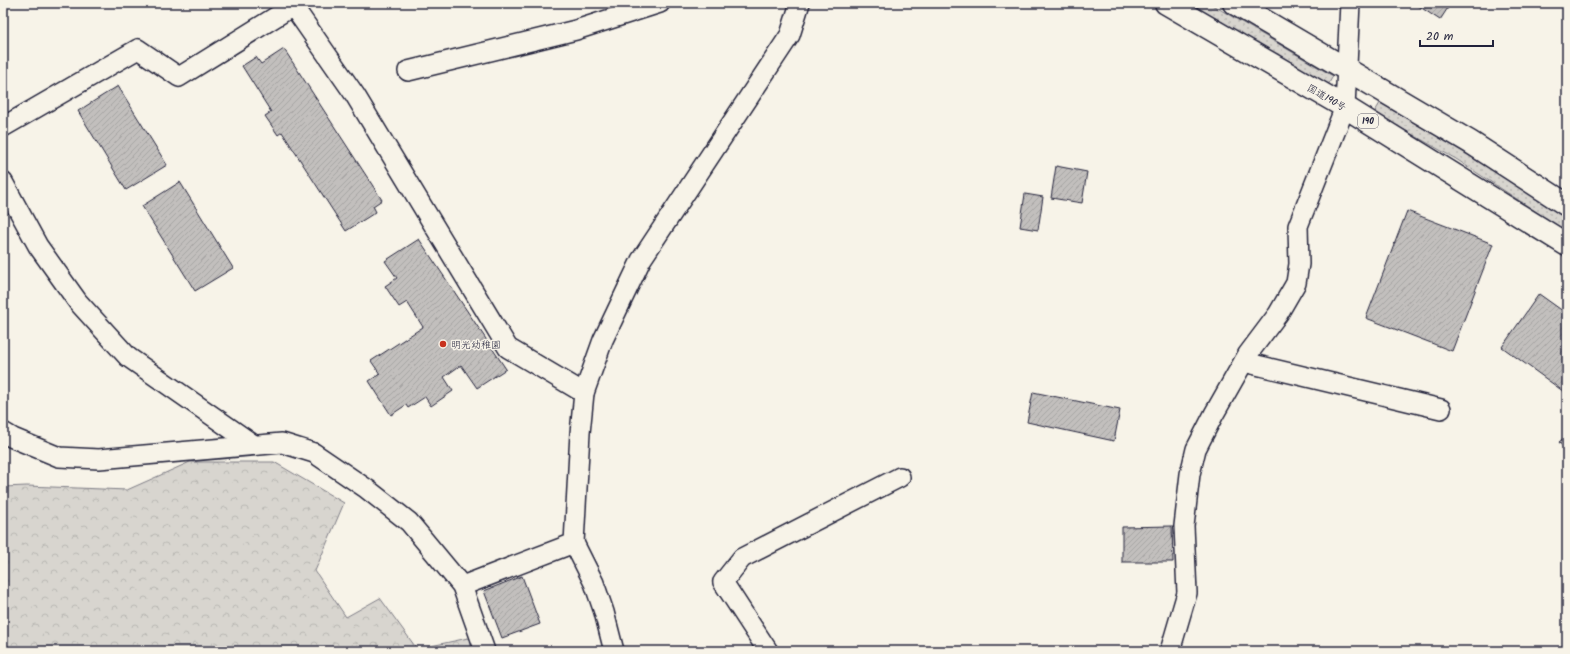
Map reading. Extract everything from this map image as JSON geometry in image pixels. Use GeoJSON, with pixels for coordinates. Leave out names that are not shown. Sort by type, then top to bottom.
{"type":"FeatureCollection","features":[{"type":"Feature","properties":{"kind":"highway","name":"国道190号"},"geometry":{"type":"LineString","coordinates":[[1166,3],[1345,107],[1567,245]]}},
{"type":"Feature","properties":{"kind":"highway"},"geometry":{"type":"LineString","coordinates":[[1234,3],[1470,142],[1567,205]]}},
{"type":"Feature","properties":{"kind":"street"},"geometry":{"type":"LineString","coordinates":[[408,71],[576,30],[660,3]]}},
{"type":"Feature","properties":{"kind":"street"},"geometry":{"type":"LineString","coordinates":[[614,651],[604,612],[594,583],[574,543],[580,433],[584,393],[603,340],[641,260],[790,34],[800,3]]}},
{"type":"Feature","properties":{"kind":"street"},"geometry":{"type":"LineString","coordinates":[[1170,651],[1187,592],[1184,526],[1190,474],[1196,449],[1248,354],[1278,314],[1296,283],[1299,264],[1298,226],[1345,107],[1350,3]]}},
{"type":"Feature","properties":{"kind":"street"},"geometry":{"type":"LineString","coordinates":[[3,127],[138,49],[179,77],[292,4],[355,95],[508,348],[584,393]]}},
{"type":"Feature","properties":{"kind":"street"},"geometry":{"type":"LineString","coordinates":[[3,182],[38,246],[78,302],[128,357],[254,445]]}},
{"type":"Feature","properties":{"kind":"street"},"geometry":{"type":"LineString","coordinates":[[1244,362],[1441,409]]}},
{"type":"Feature","properties":{"kind":"street"},"geometry":{"type":"LineString","coordinates":[[3,432],[13,438],[59,456],[99,459],[282,443],[314,453],[367,489],[409,522],[462,586],[485,651]]}},
{"type":"Feature","properties":{"kind":"street"},"geometry":{"type":"LineString","coordinates":[[768,651],[723,582],[742,558],[900,477]]}},
{"type":"Feature","properties":{"kind":"street"},"geometry":{"type":"LineString","coordinates":[[462,586],[574,543]]}},
{"type":"Feature","properties":{"kind":"green space"},"geometry":{"type":"Polygon","coordinates":[[[1187,3],[1209,3],[1333,76],[1328,85],[1187,3]]]}},
{"type":"Feature","properties":{"kind":"green space"},"geometry":{"type":"Polygon","coordinates":[[[1380,103],[1544,203],[1567,219],[1567,232],[1456,159],[1374,113],[1380,103]]]}},
{"type":"Feature","properties":{"kind":"green space"},"geometry":{"type":"Polygon","coordinates":[[[190,462],[274,462],[344,503],[315,571],[346,617],[380,598],[417,649],[468,638],[473,651],[3,651],[3,487],[27,486],[127,490],[190,462]]]}},
{"type":"Feature","properties":{"kind":"building"},"geometry":{"type":"Polygon","coordinates":[[[1414,3],[1451,3],[1440,20],[1414,3]]]}},
{"type":"Feature","properties":{"kind":"building"},"geometry":{"type":"Polygon","coordinates":[[[284,49],[382,200],[373,206],[376,212],[346,231],[282,132],[278,135],[265,116],[271,112],[242,66],[256,57],[261,64],[284,49]]]}},
{"type":"Feature","properties":{"kind":"building"},"geometry":{"type":"Polygon","coordinates":[[[118,86],[167,165],[126,190],[78,111],[118,86]]]}},
{"type":"Feature","properties":{"kind":"building"},"geometry":{"type":"Polygon","coordinates":[[[1056,166],[1087,172],[1082,203],[1051,198],[1056,166]]]}},
{"type":"Feature","properties":{"kind":"building"},"geometry":{"type":"Polygon","coordinates":[[[180,182],[233,268],[195,291],[142,206],[180,182]]]}},
{"type":"Feature","properties":{"kind":"building"},"geometry":{"type":"Polygon","coordinates":[[[1025,194],[1043,197],[1038,230],[1020,227],[1025,194]]]}},
{"type":"Feature","properties":{"kind":"building"},"geometry":{"type":"Polygon","coordinates":[[[1407,211],[1493,244],[1452,351],[1366,318],[1407,211]]]}},
{"type":"Feature","properties":{"kind":"building","name":"明光幼稚園"},"geometry":{"type":"Polygon","coordinates":[[[419,239],[506,369],[477,388],[461,365],[444,377],[453,391],[431,406],[425,397],[408,408],[406,405],[391,415],[369,381],[380,374],[371,361],[423,327],[407,302],[399,307],[385,286],[397,278],[385,261],[419,239]]]}},
{"type":"Feature","properties":{"kind":"building"},"geometry":{"type":"Polygon","coordinates":[[[1539,294],[1567,314],[1567,394],[1502,347],[1539,294]]]}},
{"type":"Feature","properties":{"kind":"building"},"geometry":{"type":"Polygon","coordinates":[[[1033,392],[1120,410],[1114,441],[1027,422],[1033,392]]]}},
{"type":"Feature","properties":{"kind":"building"},"geometry":{"type":"Polygon","coordinates":[[[1567,435],[1567,452],[1559,442],[1567,435]]]}},
{"type":"Feature","properties":{"kind":"building"},"geometry":{"type":"Polygon","coordinates":[[[1172,526],[1173,562],[1122,562],[1122,527],[1172,526]]]}},
{"type":"Feature","properties":{"kind":"building"},"geometry":{"type":"Polygon","coordinates":[[[522,576],[540,624],[502,638],[484,591],[522,576]]]}},
{"type":"Feature","properties":{"kind":"place","name":"明光幼稚園"},"geometry":{"type":"Point","coordinates":[443,344]}}]}
